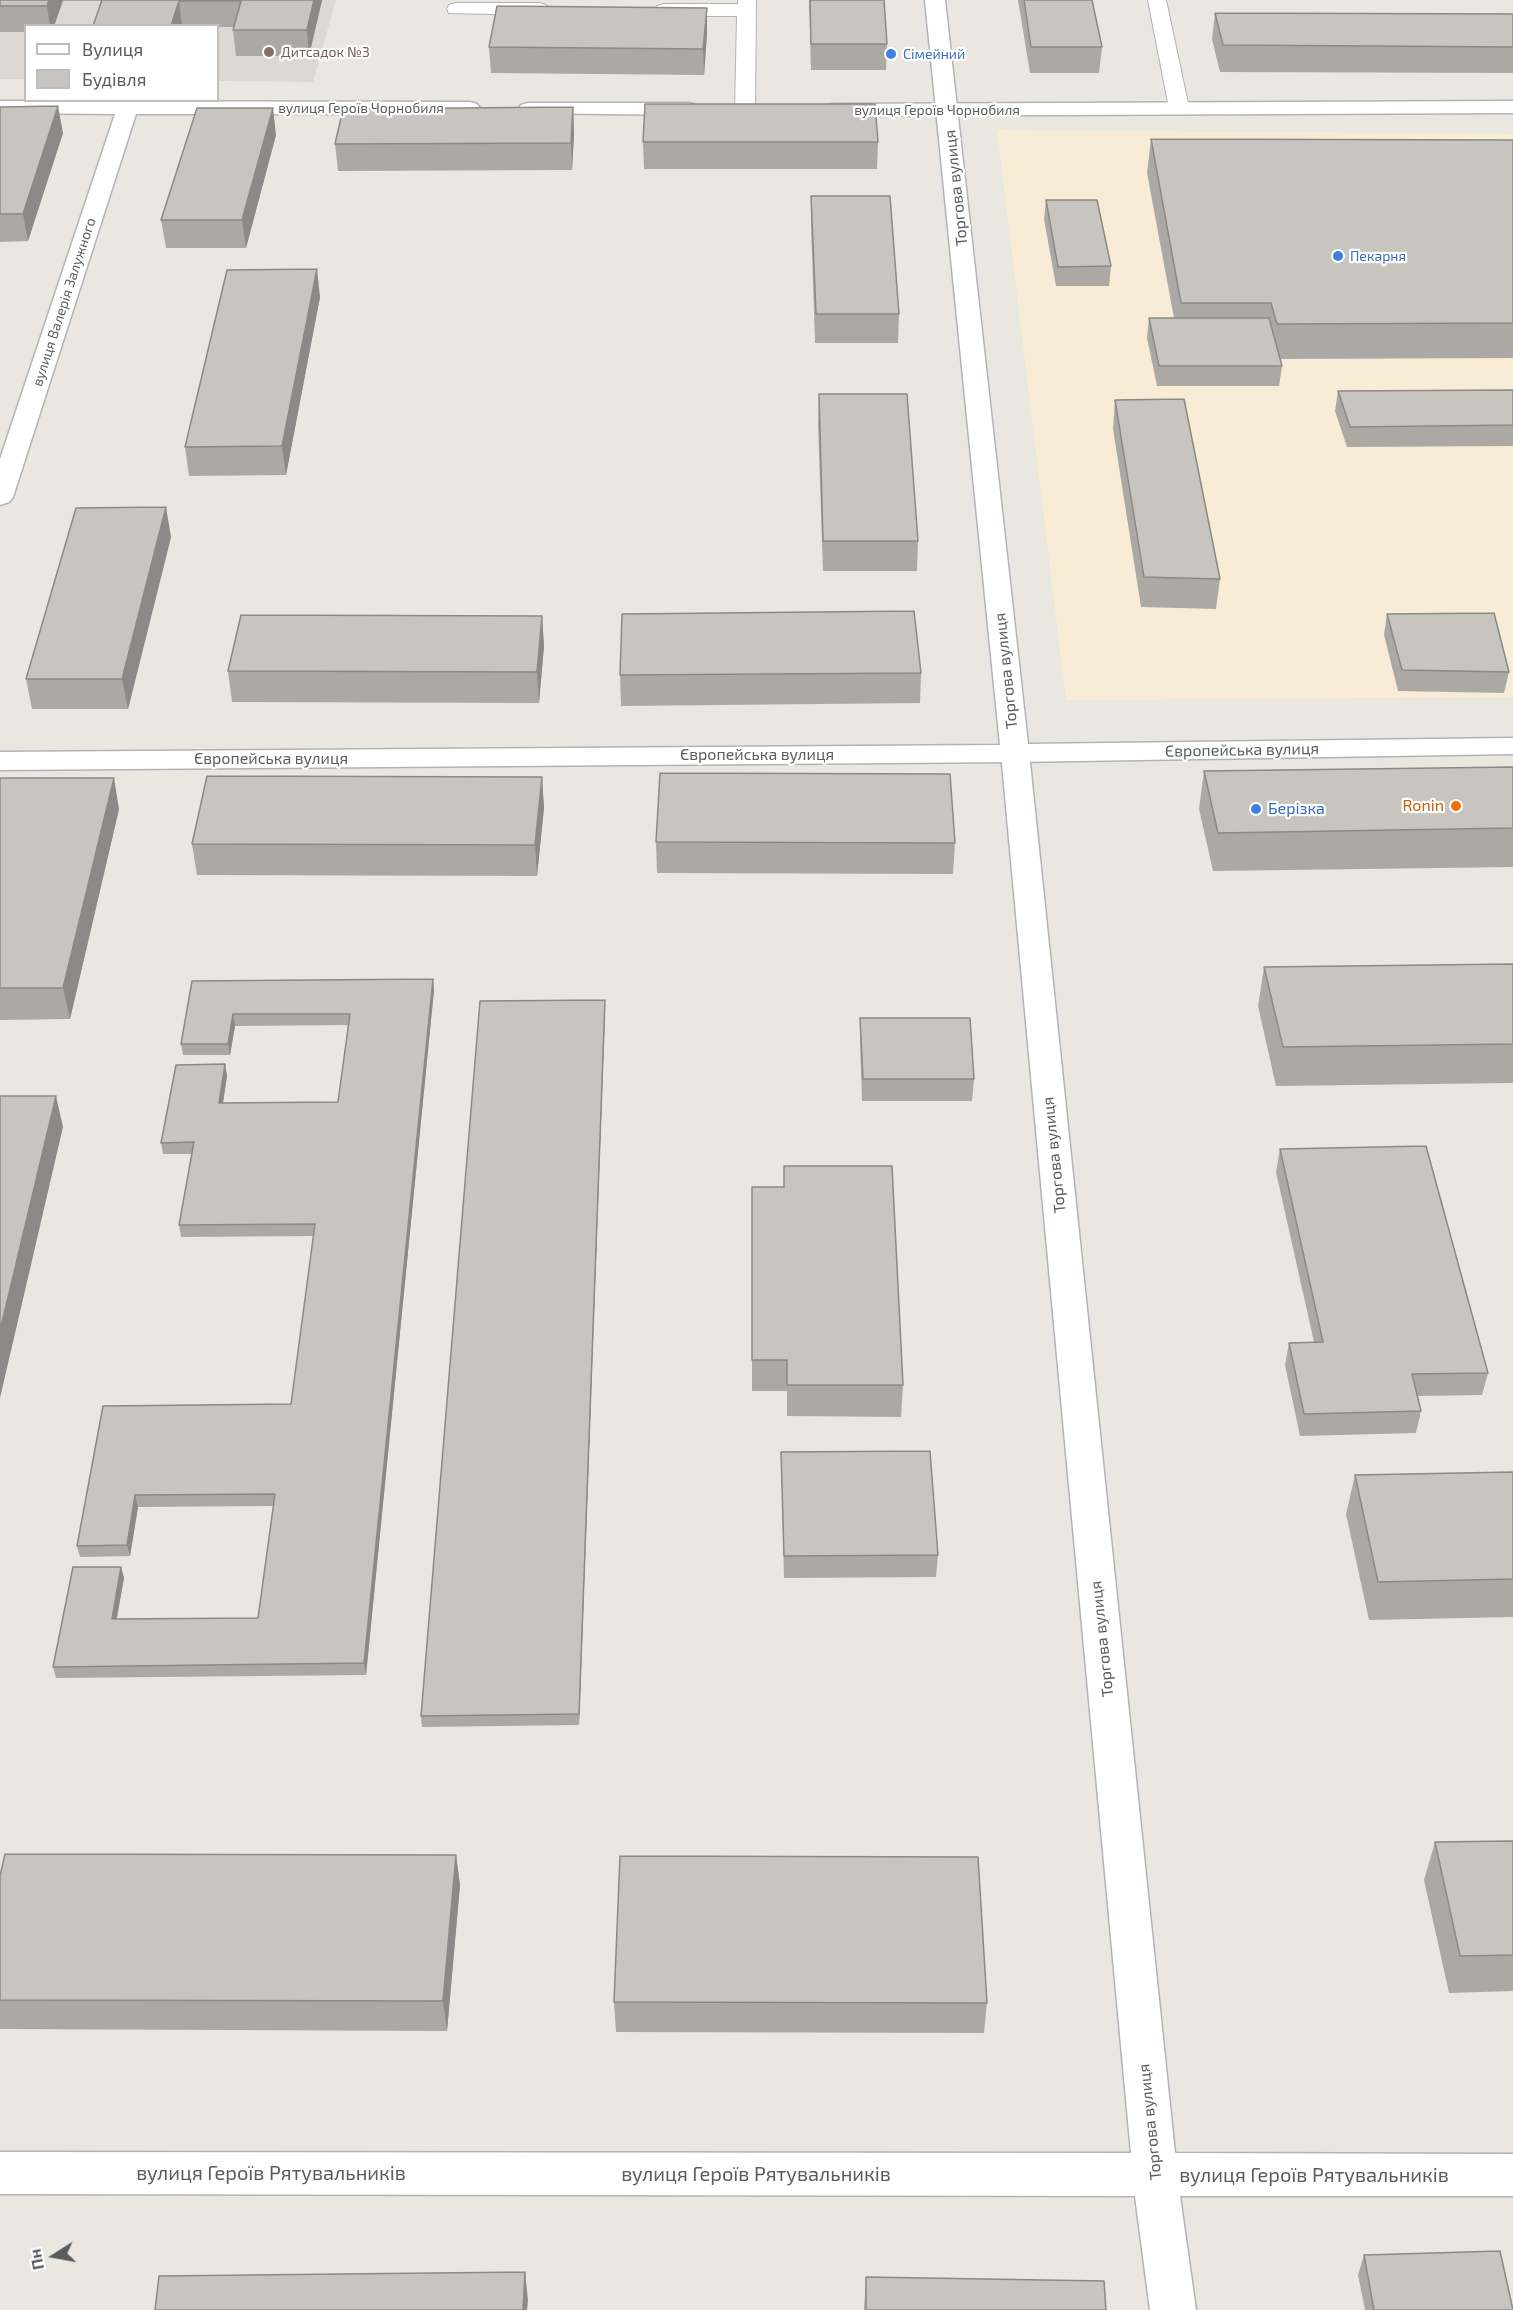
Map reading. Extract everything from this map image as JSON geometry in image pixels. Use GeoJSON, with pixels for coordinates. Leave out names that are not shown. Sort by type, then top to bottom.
{"type":"FeatureCollection","features":[{"type":"Feature","properties":{"kind":"street","name":"Торгова вулиця"},"geometry":{"type":"LineString","coordinates":[[934,0],[948,111],[1015,753],[1155,2174],[1173,2310]]}},
{"type":"Feature","properties":{"kind":"street","name":"вулиця Валерія Залужного"},"geometry":{"type":"LineString","coordinates":[[0,496],[128,106]]}},
{"type":"Feature","properties":{"kind":"street","name":"вулиця Героїв Чорнобиля"},"geometry":{"type":"LineString","coordinates":[[0,107],[768,110]]}},
{"type":"Feature","properties":{"kind":"street","name":"вулиця Героїв Чорнобиля"},"geometry":{"type":"LineString","coordinates":[[816,110],[1513,107]]}},
{"type":"Feature","properties":{"kind":"street","name":"Європейська вулиця"},"geometry":{"type":"LineString","coordinates":[[0,761],[1015,753],[1513,746]]}},
{"type":"Feature","properties":{"kind":"street","name":"вулиця Героїв Рятувальників"},"geometry":{"type":"LineString","coordinates":[[0,2173],[1513,2175]]}},
{"type":"Feature","properties":{"kind":"lane"},"geometry":{"type":"LineString","coordinates":[[1157,0],[1179,108]]}},
{"type":"Feature","properties":{"kind":"lane"},"geometry":{"type":"LineString","coordinates":[[642,10],[747,5],[745,110]]}},
{"type":"Feature","properties":{"kind":"lane"},"geometry":{"type":"LineString","coordinates":[[456,9],[561,9]]}},
{"type":"Feature","properties":{"kind":"shaded area","name":"Дитсадок №3"},"geometry":{"type":"Polygon","coordinates":[[[0,0],[336,0],[313,82],[219,81],[219,24],[24,24],[24,79],[0,79],[0,0]]]}},
{"type":"Feature","properties":{"kind":"shaded area"},"geometry":{"type":"Polygon","coordinates":[[[997,130],[1513,134],[1513,697],[1066,700],[997,130]]]}},
{"type":"Feature","properties":{"kind":"building"},"geometry":{"type":"Polygon","coordinates":[[[0,0],[49,0],[47,6],[0,6],[0,0]]]}},
{"type":"Feature","properties":{"kind":"building"},"geometry":{"type":"Polygon","coordinates":[[[102,0],[314,0],[307,30],[233,30],[241,1],[179,1],[172,24],[94,24],[102,0]]]}},
{"type":"Feature","properties":{"kind":"building"},"geometry":{"type":"Polygon","coordinates":[[[810,0],[884,0],[887,44],[811,44],[810,0]]]}},
{"type":"Feature","properties":{"kind":"building"},"geometry":{"type":"Polygon","coordinates":[[[1024,0],[1092,0],[1102,47],[1031,47],[1024,0]]]}},
{"type":"Feature","properties":{"kind":"building"},"geometry":{"type":"Polygon","coordinates":[[[497,6],[707,8],[703,49],[489,47],[497,6]]]}},
{"type":"Feature","properties":{"kind":"building"},"geometry":{"type":"Polygon","coordinates":[[[1215,13],[1513,14],[1513,47],[1223,45],[1215,13]]]}},
{"type":"Feature","properties":{"kind":"building"},"geometry":{"type":"Polygon","coordinates":[[[645,104],[875,104],[878,142],[643,142],[645,104]]]}},
{"type":"Feature","properties":{"kind":"building"},"geometry":{"type":"Polygon","coordinates":[[[58,106],[23,214],[0,214],[0,107],[58,106]]]}},
{"type":"Feature","properties":{"kind":"building"},"geometry":{"type":"Polygon","coordinates":[[[573,107],[571,143],[335,144],[343,109],[573,107]]]}},
{"type":"Feature","properties":{"kind":"building"},"geometry":{"type":"Polygon","coordinates":[[[197,108],[273,108],[242,220],[161,220],[197,108]]]}},
{"type":"Feature","properties":{"kind":"building","name":"Пекарня"},"geometry":{"type":"Polygon","coordinates":[[[1151,139],[1513,140],[1513,323],[1277,324],[1271,303],[1181,303],[1151,139]]]}},
{"type":"Feature","properties":{"kind":"building"},"geometry":{"type":"Polygon","coordinates":[[[811,196],[890,196],[899,314],[816,314],[811,196]]]}},
{"type":"Feature","properties":{"kind":"building"},"geometry":{"type":"Polygon","coordinates":[[[1046,200],[1097,200],[1111,266],[1058,267],[1046,200]]]}},
{"type":"Feature","properties":{"kind":"building"},"geometry":{"type":"Polygon","coordinates":[[[317,269],[282,446],[185,447],[227,270],[317,269]]]}},
{"type":"Feature","properties":{"kind":"building"},"geometry":{"type":"Polygon","coordinates":[[[1149,318],[1269,318],[1282,366],[1159,366],[1149,318]]]}},
{"type":"Feature","properties":{"kind":"building"},"geometry":{"type":"Polygon","coordinates":[[[1513,390],[1513,425],[1350,427],[1338,391],[1513,390]]]}},
{"type":"Feature","properties":{"kind":"building"},"geometry":{"type":"Polygon","coordinates":[[[819,394],[907,394],[918,541],[823,541],[819,394]]]}},
{"type":"Feature","properties":{"kind":"building"},"geometry":{"type":"Polygon","coordinates":[[[1184,399],[1220,579],[1144,577],[1115,400],[1184,399]]]}},
{"type":"Feature","properties":{"kind":"building"},"geometry":{"type":"Polygon","coordinates":[[[166,507],[122,679],[26,679],[76,508],[166,507]]]}},
{"type":"Feature","properties":{"kind":"building"},"geometry":{"type":"Polygon","coordinates":[[[914,611],[921,673],[620,675],[622,614],[914,611]]]}},
{"type":"Feature","properties":{"kind":"building"},"geometry":{"type":"Polygon","coordinates":[[[1494,613],[1509,672],[1402,670],[1387,614],[1494,613]]]}},
{"type":"Feature","properties":{"kind":"building"},"geometry":{"type":"Polygon","coordinates":[[[241,615],[542,616],[537,672],[228,671],[241,615]]]}},
{"type":"Feature","properties":{"kind":"building"},"geometry":{"type":"Polygon","coordinates":[[[1513,767],[1513,828],[1218,833],[1204,771],[1513,767]]]}},
{"type":"Feature","properties":{"kind":"building"},"geometry":{"type":"Polygon","coordinates":[[[660,773],[950,774],[955,843],[656,842],[660,773]]]}},
{"type":"Feature","properties":{"kind":"building"},"geometry":{"type":"Polygon","coordinates":[[[207,776],[542,777],[535,845],[192,844],[207,776]]]}},
{"type":"Feature","properties":{"kind":"building"},"geometry":{"type":"Polygon","coordinates":[[[0,778],[114,778],[63,988],[0,988],[0,778]]]}},
{"type":"Feature","properties":{"kind":"building"},"geometry":{"type":"Polygon","coordinates":[[[1513,964],[1513,1044],[1283,1047],[1264,967],[1513,964]]]}},
{"type":"Feature","properties":{"kind":"building"},"geometry":{"type":"Polygon","coordinates":[[[433,979],[364,1663],[53,1667],[73,1567],[121,1567],[112,1619],[258,1618],[275,1494],[135,1495],[127,1545],[77,1546],[103,1406],[291,1404],[315,1224],[179,1225],[194,1142],[161,1143],[176,1065],[225,1064],[219,1103],[338,1102],[350,1014],[233,1014],[228,1044],[181,1044],[192,981],[433,979]]]}},
{"type":"Feature","properties":{"kind":"building"},"geometry":{"type":"Polygon","coordinates":[[[605,1000],[579,1714],[421,1716],[480,1001],[605,1000]]]}},
{"type":"Feature","properties":{"kind":"building"},"geometry":{"type":"Polygon","coordinates":[[[860,1018],[970,1018],[974,1079],[863,1079],[860,1018]]]}},
{"type":"Feature","properties":{"kind":"building"},"geometry":{"type":"Polygon","coordinates":[[[0,1096],[56,1096],[0,1331],[0,1096]]]}},
{"type":"Feature","properties":{"kind":"building"},"geometry":{"type":"Polygon","coordinates":[[[1426,1146],[1488,1373],[1412,1374],[1421,1411],[1304,1414],[1289,1343],[1323,1342],[1280,1149],[1426,1146]]]}},
{"type":"Feature","properties":{"kind":"building"},"geometry":{"type":"Polygon","coordinates":[[[784,1166],[892,1166],[903,1385],[787,1385],[787,1360],[752,1360],[752,1187],[784,1187],[784,1166]]]}},
{"type":"Feature","properties":{"kind":"building"},"geometry":{"type":"Polygon","coordinates":[[[930,1451],[938,1555],[784,1556],[781,1452],[930,1451]]]}},
{"type":"Feature","properties":{"kind":"building"},"geometry":{"type":"Polygon","coordinates":[[[1513,1472],[1513,1579],[1378,1582],[1355,1475],[1513,1472]]]}},
{"type":"Feature","properties":{"kind":"building"},"geometry":{"type":"Polygon","coordinates":[[[1513,1841],[1513,1955],[1460,1956],[1435,1842],[1513,1841]]]}},
{"type":"Feature","properties":{"kind":"building"},"geometry":{"type":"Polygon","coordinates":[[[5,1854],[456,1855],[443,2001],[0,2000],[0,1876],[5,1854]]]}},
{"type":"Feature","properties":{"kind":"building"},"geometry":{"type":"Polygon","coordinates":[[[620,1856],[978,1857],[987,2003],[614,2002],[620,1856]]]}},
{"type":"Feature","properties":{"kind":"building"},"geometry":{"type":"Polygon","coordinates":[[[1500,2251],[1513,2310],[1374,2310],[1364,2255],[1500,2251]]]}},
{"type":"Feature","properties":{"kind":"building"},"geometry":{"type":"Polygon","coordinates":[[[525,2272],[523,2310],[155,2310],[159,2276],[525,2272]]]}},
{"type":"Feature","properties":{"kind":"building"},"geometry":{"type":"Polygon","coordinates":[[[866,2277],[1104,2281],[1106,2310],[866,2310],[866,2277]]]}},
{"type":"Feature","properties":{"kind":"place","name":"Дитсадок №3"},"geometry":{"type":"Point","coordinates":[269,52]}},
{"type":"Feature","properties":{"kind":"place","name":"Сімейний"},"geometry":{"type":"Point","coordinates":[891,54]}},
{"type":"Feature","properties":{"kind":"place","name":"Пекарня"},"geometry":{"type":"Point","coordinates":[1338,256]}},
{"type":"Feature","properties":{"kind":"place","name":"Ronin"},"geometry":{"type":"Point","coordinates":[1456,806]}},
{"type":"Feature","properties":{"kind":"place","name":"Берізка"},"geometry":{"type":"Point","coordinates":[1256,809]}}]}
